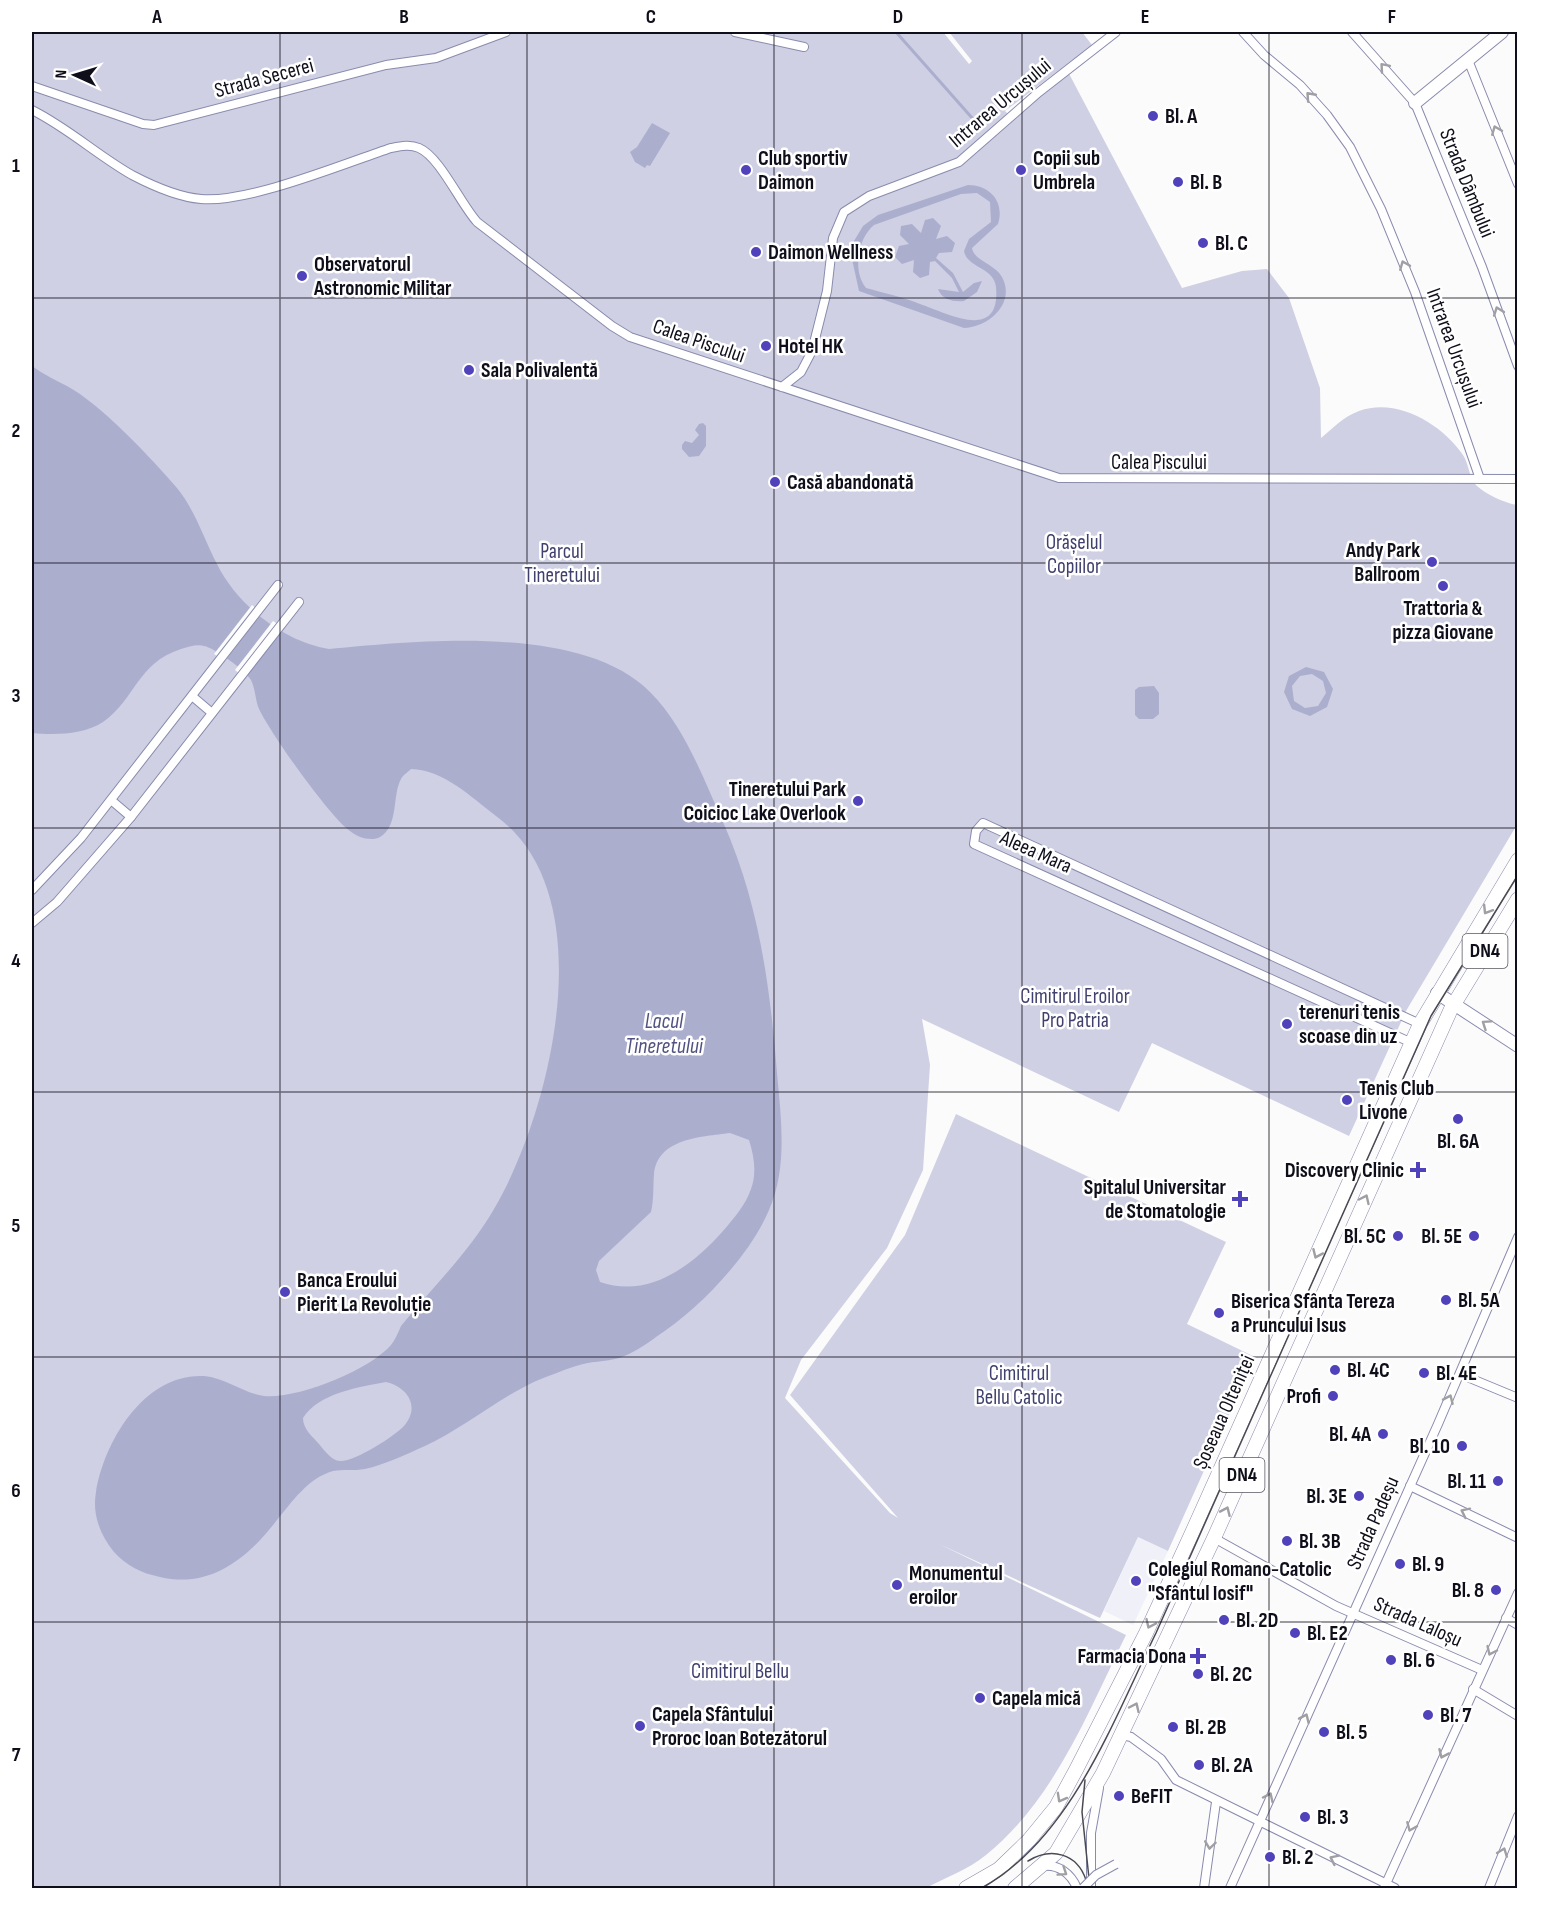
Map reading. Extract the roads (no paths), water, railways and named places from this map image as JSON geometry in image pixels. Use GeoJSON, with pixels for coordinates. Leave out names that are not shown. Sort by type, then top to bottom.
{"type":"FeatureCollection","features":[{"type":"Feature","properties":{"kind":"main road","name":"Șoseaua Olteniței"},"geometry":{"type":"LineString","coordinates":[[966,1888],[999,1869],[1043,1824],[1056,1807],[1087,1750],[1191,1535],[1420,1024],[1518,860]]}},
{"type":"Feature","properties":{"kind":"main road","name":"Șoseaua Olteniței"},"geometry":{"type":"LineString","coordinates":[[1015,1888],[1056,1853],[1070,1833],[1103,1773],[1214,1538],[1454,1003],[1518,899]]}},
{"type":"Feature","properties":{"kind":"street","name":"Strada Secerei"},"geometry":{"type":"LineString","coordinates":[[32,86],[143,124],[154,125],[386,65],[436,58],[506,32]]}},
{"type":"Feature","properties":{"kind":"street"},"geometry":{"type":"LineString","coordinates":[[735,32],[804,47]]}},
{"type":"Feature","properties":{"kind":"street","name":"Intrarea Urcușului"},"geometry":{"type":"LineString","coordinates":[[782,387],[801,372],[812,351],[827,291],[833,238],[844,212],[869,196],[959,162],[1030,99],[1116,32]]}},
{"type":"Feature","properties":{"kind":"street","name":"Intrarea Urcușului"},"geometry":{"type":"LineString","coordinates":[[1242,32],[1264,55],[1300,85],[1350,147],[1381,209],[1415,292],[1480,479]]}},
{"type":"Feature","properties":{"kind":"street","name":"Strada Dâmbului"},"geometry":{"type":"LineString","coordinates":[[1352,32],[1361,35],[1415,103],[1482,267],[1518,366]]}},
{"type":"Feature","properties":{"kind":"street"},"geometry":{"type":"LineString","coordinates":[[1415,103],[1502,32]]}},
{"type":"Feature","properties":{"kind":"street"},"geometry":{"type":"LineString","coordinates":[[1468,60],[1518,184]]}},
{"type":"Feature","properties":{"kind":"street","name":"Calea Piscului"},"geometry":{"type":"LineString","coordinates":[[32,110],[64,128],[134,176],[168,192],[200,199],[240,195],[391,148],[412,146],[421,148],[430,155],[465,209],[477,222],[621,332],[1065,480],[1518,478]]}},
{"type":"Feature","properties":{"kind":"street"},"geometry":{"type":"LineString","coordinates":[[32,890],[60,862],[111,800],[278,585]]}},
{"type":"Feature","properties":{"kind":"street"},"geometry":{"type":"LineString","coordinates":[[32,923],[57,902],[131,817],[299,602]]}},
{"type":"Feature","properties":{"kind":"street"},"geometry":{"type":"LineString","coordinates":[[195,693],[212,713]]}},
{"type":"Feature","properties":{"kind":"street"},"geometry":{"type":"LineString","coordinates":[[111,800],[131,817]]}},
{"type":"Feature","properties":{"kind":"street","name":"Aleea Mara"},"geometry":{"type":"LineString","coordinates":[[1412,1043],[974,844],[976,831],[983,823],[1420,1024]]}},
{"type":"Feature","properties":{"kind":"street"},"geometry":{"type":"LineString","coordinates":[[1437,993],[1518,1046]]}},
{"type":"Feature","properties":{"kind":"street","name":"Strada Padeșu"},"geometry":{"type":"LineString","coordinates":[[1230,1888],[1257,1823],[1460,1374],[1517,1241]]}},
{"type":"Feature","properties":{"kind":"street"},"geometry":{"type":"LineString","coordinates":[[1460,1374],[1518,1398]]}},
{"type":"Feature","properties":{"kind":"street"},"geometry":{"type":"LineString","coordinates":[[1410,1486],[1518,1538]]}},
{"type":"Feature","properties":{"kind":"street","name":"Strada Laloșu"},"geometry":{"type":"LineString","coordinates":[[1214,1538],[1353,1613],[1482,1670]]}},
{"type":"Feature","properties":{"kind":"street"},"geometry":{"type":"LineString","coordinates":[[1385,1886],[1518,1593]]}},
{"type":"Feature","properties":{"kind":"street"},"geometry":{"type":"LineString","coordinates":[[1506,1618],[1518,1625]]}},
{"type":"Feature","properties":{"kind":"street"},"geometry":{"type":"LineString","coordinates":[[1473,1689],[1518,1716]]}},
{"type":"Feature","properties":{"kind":"street"},"geometry":{"type":"LineString","coordinates":[[1122,1735],[1131,1737],[1161,1759],[1176,1780],[1257,1823],[1385,1886],[1395,1888]]}},
{"type":"Feature","properties":{"kind":"street"},"geometry":{"type":"LineString","coordinates":[[1091,1888],[1093,1817],[1103,1773]]}},
{"type":"Feature","properties":{"kind":"street"},"geometry":{"type":"LineString","coordinates":[[1204,1888],[1216,1802]]}},
{"type":"Feature","properties":{"kind":"street"},"geometry":{"type":"LineString","coordinates":[[1489,1888],[1518,1816]]}},
{"type":"Feature","properties":{"kind":"street"},"geometry":{"type":"LineString","coordinates":[[1083,1888],[1096,1875],[1116,1864]]}},
{"type":"Feature","properties":{"kind":"street"},"geometry":{"type":"LineString","coordinates":[[1042,1866],[1053,1866],[1065,1871],[1077,1888]]}},
{"type":"Feature","properties":{"kind":"water"},"geometry":{"type":"Polygon","coordinates":[[[652,123],[670,133],[650,166],[647,165],[645,168],[635,162],[630,152],[637,147],[652,123]]]}},
{"type":"Feature","properties":{"kind":"water"},"geometry":{"type":"Polygon","coordinates":[[[968,185],[983,188],[994,196],[1000,216],[998,224],[972,248],[977,256],[1002,277],[1005,296],[998,312],[982,323],[964,328],[859,291],[852,259],[854,241],[863,226],[878,215],[968,185]],[[977,193],[961,194],[874,225],[864,238],[859,255],[859,273],[866,288],[969,320],[981,320],[990,315],[995,304],[994,280],[986,271],[970,261],[964,251],[969,239],[991,222],[990,202],[977,193]]]}},
{"type":"Feature","properties":{"kind":"water"},"geometry":{"type":"Polygon","coordinates":[[[933,218],[941,226],[936,239],[947,236],[955,243],[952,252],[939,253],[936,258],[953,273],[963,292],[974,283],[982,281],[977,292],[964,301],[949,300],[942,296],[938,289],[959,292],[952,278],[935,261],[930,262],[929,275],[920,278],[913,272],[914,260],[902,264],[895,257],[899,246],[909,244],[900,235],[901,226],[912,224],[921,233],[925,220],[933,218]]]}},
{"type":"Feature","properties":{"kind":"water","name":"Lacul Tineretului"},"geometry":{"type":"Polygon","coordinates":[[[32,366],[81,395],[140,448],[183,497],[217,564],[237,594],[264,619],[295,639],[329,649],[451,641],[542,646],[584,655],[620,670],[650,692],[683,737],[735,852],[746,883],[761,945],[771,1008],[782,1142],[775,1194],[749,1246],[705,1297],[689,1312],[643,1346],[619,1358],[581,1364],[536,1381],[439,1439],[395,1459],[365,1469],[337,1470],[324,1474],[301,1491],[254,1547],[226,1567],[211,1574],[178,1580],[147,1573],[124,1561],[114,1552],[101,1531],[96,1516],[96,1492],[100,1473],[118,1433],[130,1414],[146,1398],[163,1386],[182,1378],[212,1377],[249,1392],[264,1396],[278,1396],[313,1388],[350,1373],[380,1355],[391,1345],[401,1326],[474,1240],[494,1209],[515,1168],[534,1118],[548,1063],[557,1006],[558,949],[550,897],[530,852],[496,816],[446,779],[411,769],[398,786],[393,818],[386,832],[372,839],[353,833],[341,823],[315,793],[276,738],[260,711],[253,684],[248,676],[230,660],[209,648],[198,645],[166,655],[145,672],[114,713],[95,726],[68,733],[32,733],[32,366]],[[730,1133],[683,1141],[663,1153],[657,1162],[654,1174],[651,1212],[599,1261],[596,1270],[600,1282],[618,1286],[652,1283],[683,1267],[698,1256],[723,1231],[746,1201],[754,1177],[749,1140],[730,1133]],[[386,1382],[340,1392],[310,1409],[303,1418],[308,1432],[331,1457],[340,1461],[355,1457],[383,1442],[404,1426],[411,1411],[409,1398],[400,1388],[386,1382]]]}},
{"type":"Feature","properties":{"kind":"water"},"geometry":{"type":"Polygon","coordinates":[[[703,423],[706,426],[706,446],[699,456],[689,457],[682,449],[682,445],[685,441],[692,443],[699,435],[695,430],[699,424],[703,423]]]}},
{"type":"Feature","properties":{"kind":"water"},"geometry":{"type":"Polygon","coordinates":[[[1306,667],[1324,672],[1333,689],[1327,707],[1310,716],[1292,709],[1284,692],[1289,676],[1306,667]],[[1312,674],[1300,676],[1292,686],[1294,701],[1305,708],[1318,706],[1326,693],[1323,681],[1312,674]]]}},
{"type":"Feature","properties":{"kind":"water"},"geometry":{"type":"Polygon","coordinates":[[[1154,686],[1159,693],[1159,714],[1153,719],[1139,719],[1135,715],[1135,690],[1139,687],[1154,686]]]}},
{"type":"Feature","properties":{"kind":"waterway"},"geometry":{"type":"LineString","coordinates":[[896,32],[981,128]]}},
{"type":"Feature","properties":{"kind":"tram line"},"geometry":{"type":"LineString","coordinates":[[982,1888],[1013,1866],[1041,1839],[1065,1809],[1106,1739],[1156,1633],[1431,1016],[1518,875]]}},
{"type":"Feature","properties":{"kind":"tram line"},"geometry":{"type":"LineString","coordinates":[[1085,1780],[1082,1812],[1090,1888]]}},
{"type":"Feature","properties":{"kind":"tram line"},"geometry":{"type":"LineString","coordinates":[[1028,1861],[1046,1854],[1062,1855],[1070,1858],[1076,1864],[1086,1880]]}},
{"type":"Feature","properties":{"kind":"place","name":"Bl. A"},"geometry":{"type":"Point","coordinates":[1153,116]}},
{"type":"Feature","properties":{"kind":"place","name":"Club sportiv Daimon"},"geometry":{"type":"Point","coordinates":[746,170]}},
{"type":"Feature","properties":{"kind":"place","name":"Copii sub Umbrela"},"geometry":{"type":"Point","coordinates":[1021,170]}},
{"type":"Feature","properties":{"kind":"place","name":"Bl. B"},"geometry":{"type":"Point","coordinates":[1178,182]}},
{"type":"Feature","properties":{"kind":"place","name":"Bl. C"},"geometry":{"type":"Point","coordinates":[1203,243]}},
{"type":"Feature","properties":{"kind":"place","name":"Daimon Wellness"},"geometry":{"type":"Point","coordinates":[756,252]}},
{"type":"Feature","properties":{"kind":"place","name":"Observatorul Astronomic Militar"},"geometry":{"type":"Point","coordinates":[302,276]}},
{"type":"Feature","properties":{"kind":"place","name":"Hotel HK"},"geometry":{"type":"Point","coordinates":[766,346]}},
{"type":"Feature","properties":{"kind":"place","name":"Sala Polivalentă"},"geometry":{"type":"Point","coordinates":[469,370]}},
{"type":"Feature","properties":{"kind":"place","name":"Casă abandonată"},"geometry":{"type":"Point","coordinates":[775,482]}},
{"type":"Feature","properties":{"kind":"place","name":"Andy Park Ballroom"},"geometry":{"type":"Point","coordinates":[1432,562]}},
{"type":"Feature","properties":{"kind":"place","name":"Trattoria & pizza Giovane"},"geometry":{"type":"Point","coordinates":[1443,586]}},
{"type":"Feature","properties":{"kind":"place","name":"Tineretului Park Coicioc Lake Overlook"},"geometry":{"type":"Point","coordinates":[858,801]}},
{"type":"Feature","properties":{"kind":"place","name":"terenuri tenis scoase din uz"},"geometry":{"type":"Point","coordinates":[1287,1024]}},
{"type":"Feature","properties":{"kind":"place","name":"Tenis Club Livone"},"geometry":{"type":"Point","coordinates":[1347,1100]}},
{"type":"Feature","properties":{"kind":"place","name":"Bl. 6A"},"geometry":{"type":"Point","coordinates":[1458,1119]}},
{"type":"Feature","properties":{"kind":"place","name":"Discovery Clinic"},"geometry":{"type":"Point","coordinates":[1418,1170]}},
{"type":"Feature","properties":{"kind":"place","name":"Spitalul Universitar de Stomatologie"},"geometry":{"type":"Point","coordinates":[1240,1199]}},
{"type":"Feature","properties":{"kind":"place","name":"Bl. 5C"},"geometry":{"type":"Point","coordinates":[1398,1236]}},
{"type":"Feature","properties":{"kind":"place","name":"Bl. 5E"},"geometry":{"type":"Point","coordinates":[1474,1236]}},
{"type":"Feature","properties":{"kind":"place","name":"Banca Eroului Pierit La Revoluție"},"geometry":{"type":"Point","coordinates":[285,1292]}},
{"type":"Feature","properties":{"kind":"place","name":"Bl. 5A"},"geometry":{"type":"Point","coordinates":[1446,1300]}},
{"type":"Feature","properties":{"kind":"place","name":"Biserica Sfânta Tereza a Pruncului Isus"},"geometry":{"type":"Point","coordinates":[1219,1313]}},
{"type":"Feature","properties":{"kind":"place","name":"Bl. 4C"},"geometry":{"type":"Point","coordinates":[1335,1370]}},
{"type":"Feature","properties":{"kind":"place","name":"Bl. 4E"},"geometry":{"type":"Point","coordinates":[1424,1373]}},
{"type":"Feature","properties":{"kind":"place","name":"Profi"},"geometry":{"type":"Point","coordinates":[1333,1396]}},
{"type":"Feature","properties":{"kind":"place","name":"Bl. 4A"},"geometry":{"type":"Point","coordinates":[1383,1434]}},
{"type":"Feature","properties":{"kind":"place","name":"Bl. 10"},"geometry":{"type":"Point","coordinates":[1462,1446]}},
{"type":"Feature","properties":{"kind":"place","name":"Bl. 11"},"geometry":{"type":"Point","coordinates":[1498,1481]}},
{"type":"Feature","properties":{"kind":"place","name":"Bl. 3E"},"geometry":{"type":"Point","coordinates":[1359,1496]}},
{"type":"Feature","properties":{"kind":"place","name":"Bl. 3B"},"geometry":{"type":"Point","coordinates":[1287,1541]}},
{"type":"Feature","properties":{"kind":"place","name":"Bl. 9"},"geometry":{"type":"Point","coordinates":[1400,1564]}},
{"type":"Feature","properties":{"kind":"place","name":"Colegiul Romano-Catolic \"Sfântul Iosif\""},"geometry":{"type":"Point","coordinates":[1136,1581]}},
{"type":"Feature","properties":{"kind":"place","name":"Monumentul eroilor"},"geometry":{"type":"Point","coordinates":[897,1585]}},
{"type":"Feature","properties":{"kind":"place","name":"Bl. 8"},"geometry":{"type":"Point","coordinates":[1496,1590]}},
{"type":"Feature","properties":{"kind":"place","name":"Bl. 2D"},"geometry":{"type":"Point","coordinates":[1224,1620]}},
{"type":"Feature","properties":{"kind":"place","name":"Bl. E2"},"geometry":{"type":"Point","coordinates":[1295,1633]}},
{"type":"Feature","properties":{"kind":"place","name":"Farmacia Dona"},"geometry":{"type":"Point","coordinates":[1198,1656]}},
{"type":"Feature","properties":{"kind":"place","name":"Bl. 6"},"geometry":{"type":"Point","coordinates":[1391,1660]}},
{"type":"Feature","properties":{"kind":"place","name":"Bl. 2C"},"geometry":{"type":"Point","coordinates":[1198,1674]}},
{"type":"Feature","properties":{"kind":"place","name":"Capela mică"},"geometry":{"type":"Point","coordinates":[980,1698]}},
{"type":"Feature","properties":{"kind":"place","name":"Bl. 7"},"geometry":{"type":"Point","coordinates":[1428,1715]}},
{"type":"Feature","properties":{"kind":"place","name":"Capela Sfântului Proroc Ioan Botezătorul"},"geometry":{"type":"Point","coordinates":[640,1726]}},
{"type":"Feature","properties":{"kind":"place","name":"Bl. 2B"},"geometry":{"type":"Point","coordinates":[1173,1727]}},
{"type":"Feature","properties":{"kind":"place","name":"Bl. 5"},"geometry":{"type":"Point","coordinates":[1324,1732]}},
{"type":"Feature","properties":{"kind":"place","name":"Bl. 2A"},"geometry":{"type":"Point","coordinates":[1199,1765]}},
{"type":"Feature","properties":{"kind":"place","name":"BeFIT"},"geometry":{"type":"Point","coordinates":[1119,1796]}},
{"type":"Feature","properties":{"kind":"place","name":"Bl. 3"},"geometry":{"type":"Point","coordinates":[1305,1817]}},
{"type":"Feature","properties":{"kind":"place","name":"Bl. 2"},"geometry":{"type":"Point","coordinates":[1270,1857]}},
{"type":"Feature","properties":{"kind":"park label","name":"Orășelul Copiilor"},"geometry":{"type":"Point","coordinates":[1074,554]}},
{"type":"Feature","properties":{"kind":"park label","name":"Parcul Tineretului"},"geometry":{"type":"Point","coordinates":[562,563]}},
{"type":"Feature","properties":{"kind":"park label","name":"Cimitirul Eroilor Pro Patria"},"geometry":{"type":"Point","coordinates":[1075,1008]}},
{"type":"Feature","properties":{"kind":"park label","name":"Cimitirul Bellu Catolic"},"geometry":{"type":"Point","coordinates":[1019,1385]}},
{"type":"Feature","properties":{"kind":"park label","name":"Cimitirul Bellu"},"geometry":{"type":"Point","coordinates":[740,1671]}}]}
